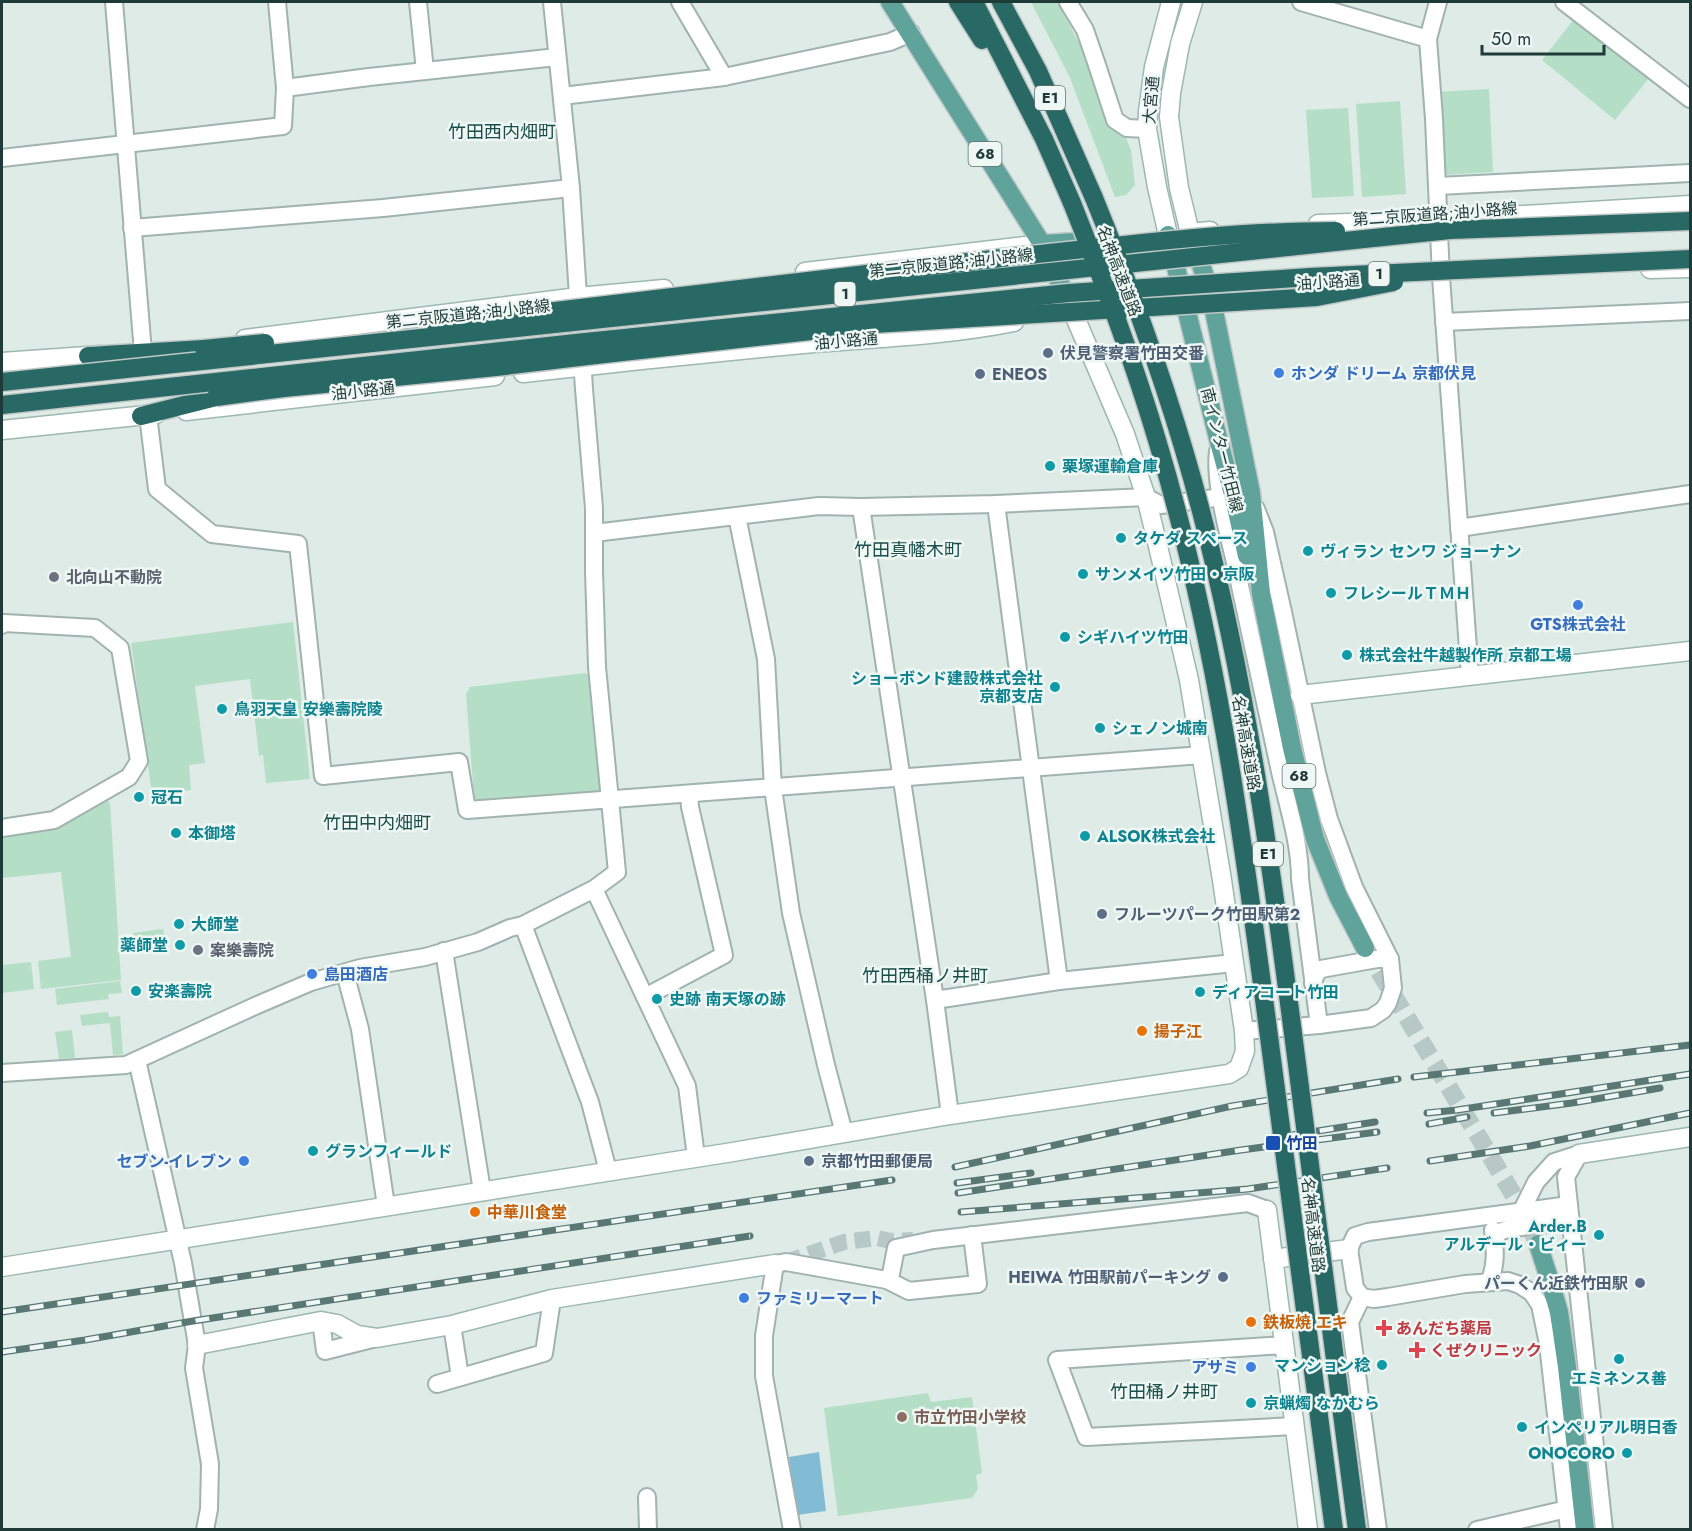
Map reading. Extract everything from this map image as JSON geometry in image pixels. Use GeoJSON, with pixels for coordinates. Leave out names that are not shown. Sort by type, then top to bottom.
{"type":"FeatureCollection","features":[{"type":"Feature","properties":{"kind":"highway"},"geometry":{"type":"LineString","coordinates":[[958,2],[1044,138]]}},
{"type":"Feature","properties":{"kind":"highway","name":"名神高速道路"},"geometry":{"type":"LineString","coordinates":[[974,2],[1044,138],[1105,284],[1158,441],[1184,540],[1215,673],[1243,840],[1334,1530]]}},
{"type":"Feature","properties":{"kind":"highway","name":"名神高速道路"},"geometry":{"type":"LineString","coordinates":[[1002,2],[1038,71],[1131,289],[1180,436],[1203,516],[1238,669],[1263,823],[1285,973],[1358,1530]]}},
{"type":"Feature","properties":{"kind":"highway"},"geometry":{"type":"LineString","coordinates":[[1006,2],[1038,71]]}},
{"type":"Feature","properties":{"kind":"highway","name":"第二京阪道路;油小路線"},"geometry":{"type":"LineString","coordinates":[[2,382],[1444,225],[1690,221]]}},
{"type":"Feature","properties":{"kind":"highway"},"geometry":{"type":"LineString","coordinates":[[88,356],[204,349],[338,337],[867,273],[1149,242],[1298,231],[1444,225]]}},
{"type":"Feature","properties":{"kind":"highway","name":"1"},"geometry":{"type":"LineString","coordinates":[[2,405],[1069,293],[1310,276],[1446,274],[1580,263],[1690,260]]}},
{"type":"Feature","properties":{"kind":"highway"},"geometry":{"type":"LineString","coordinates":[[145,415],[216,397],[284,388],[496,367],[874,324],[1317,297],[1446,274]]}},
{"type":"Feature","properties":{"kind":"main road","name":"68"},"geometry":{"type":"LineString","coordinates":[[890,2],[1042,244],[1072,310]]}},
{"type":"Feature","properties":{"kind":"main road"},"geometry":{"type":"LineString","coordinates":[[1042,244],[1190,233]]}},
{"type":"Feature","properties":{"kind":"main road","name":"南インター竹田線"},"geometry":{"type":"LineString","coordinates":[[1190,233],[1210,291],[1251,493],[1261,594],[1292,748],[1316,839],[1338,896],[1365,948]]}},
{"type":"Feature","properties":{"kind":"main road","name":"南インター竹田線"},"geometry":{"type":"LineString","coordinates":[[1168,235],[1249,565],[1261,594]]}},
{"type":"Feature","properties":{"kind":"main road","name":"油小路通"},"geometry":{"type":"LineString","coordinates":[[1072,310],[1153,294],[1210,291]]}},
{"type":"Feature","properties":{"kind":"main road"},"geometry":{"type":"LineString","coordinates":[[1538,1244],[1558,1312],[1567,1367],[1585,1530]]}},
{"type":"Feature","properties":{"kind":"street"},"geometry":{"type":"LineString","coordinates":[[114,2],[143,352]]}},
{"type":"Feature","properties":{"kind":"street"},"geometry":{"type":"LineString","coordinates":[[2,158],[283,126],[285,88],[277,2]]}},
{"type":"Feature","properties":{"kind":"street"},"geometry":{"type":"LineString","coordinates":[[418,2],[425,71]]}},
{"type":"Feature","properties":{"kind":"street"},"geometry":{"type":"LineString","coordinates":[[2,1073],[126,1065],[310,982],[360,968],[425,957],[478,942],[523,925],[594,889],[617,872],[597,667],[594,508],[571,188],[552,2]]}},
{"type":"Feature","properties":{"kind":"street"},"geometry":{"type":"LineString","coordinates":[[680,2],[724,77]]}},
{"type":"Feature","properties":{"kind":"street"},"geometry":{"type":"LineString","coordinates":[[1068,2],[1084,30],[1115,120],[1127,128],[1148,129]]}},
{"type":"Feature","properties":{"kind":"street","name":"大宮通"},"geometry":{"type":"LineString","coordinates":[[1168,235],[1157,187],[1148,129],[1148,112],[1154,67],[1170,2]]}},
{"type":"Feature","properties":{"kind":"street","name":"大宮通"},"geometry":{"type":"LineString","coordinates":[[1190,233],[1179,188],[1170,117],[1171,93],[1178,56],[1193,2]]}},
{"type":"Feature","properties":{"kind":"street"},"geometry":{"type":"LineString","coordinates":[[1301,2],[1428,39]]}},
{"type":"Feature","properties":{"kind":"street"},"geometry":{"type":"LineString","coordinates":[[1438,2],[1428,39],[1438,186],[1444,225],[1446,274],[1444,322],[1470,676]]}},
{"type":"Feature","properties":{"kind":"street"},"geometry":{"type":"LineString","coordinates":[[1564,2],[1690,99]]}},
{"type":"Feature","properties":{"kind":"street"},"geometry":{"type":"LineString","coordinates":[[562,96],[724,77],[890,42],[911,33]]}},
{"type":"Feature","properties":{"kind":"street"},"geometry":{"type":"LineString","coordinates":[[285,88],[557,57]]}},
{"type":"Feature","properties":{"kind":"street"},"geometry":{"type":"LineString","coordinates":[[1438,186],[1690,173]]}},
{"type":"Feature","properties":{"kind":"street"},"geometry":{"type":"LineString","coordinates":[[132,228],[383,208],[571,188]]}},
{"type":"Feature","properties":{"kind":"street"},"geometry":{"type":"LineString","coordinates":[[1190,233],[1275,225],[1444,225],[1690,206]]}},
{"type":"Feature","properties":{"kind":"street"},"geometry":{"type":"LineString","coordinates":[[2,363],[143,352],[578,297],[1042,244]]}},
{"type":"Feature","properties":{"kind":"street","name":"油小路通"},"geometry":{"type":"LineString","coordinates":[[1210,291],[1446,274],[1690,268]]}},
{"type":"Feature","properties":{"kind":"street"},"geometry":{"type":"LineString","coordinates":[[2,1267],[950,1115],[1229,1074],[1239,1068],[1245,1051],[1244,1031],[1189,680],[1146,497],[1125,434],[1072,310]]}},
{"type":"Feature","properties":{"kind":"street","name":"油小路通"},"geometry":{"type":"LineString","coordinates":[[2,430],[713,352],[930,333],[995,325],[1072,310]]}},
{"type":"Feature","properties":{"kind":"street"},"geometry":{"type":"LineString","coordinates":[[1444,322],[1690,311]]}},
{"type":"Feature","properties":{"kind":"street"},"geometry":{"type":"LineString","coordinates":[[145,415],[157,489],[212,534],[298,544],[322,776],[459,762],[467,810],[1202,755]]}},
{"type":"Feature","properties":{"kind":"street"},"geometry":{"type":"LineString","coordinates":[[1219,442],[1217,463],[1227,528],[1300,862],[1300,879],[1319,1025]]}},
{"type":"Feature","properties":{"kind":"street"},"geometry":{"type":"LineString","coordinates":[[1244,1031],[1371,1018],[1383,1010],[1392,996],[1393,988],[1390,959],[1354,887],[1317,773],[1283,612],[1264,532],[1251,493]]}},
{"type":"Feature","properties":{"kind":"street"},"geometry":{"type":"LineString","coordinates":[[1459,528],[1690,494]]}},
{"type":"Feature","properties":{"kind":"street"},"geometry":{"type":"LineString","coordinates":[[594,533],[819,506],[996,504],[1146,497],[1161,505],[1222,497]]}},
{"type":"Feature","properties":{"kind":"street"},"geometry":{"type":"LineString","coordinates":[[996,504],[1059,981]]}},
{"type":"Feature","properties":{"kind":"street"},"geometry":{"type":"LineString","coordinates":[[861,507],[935,1000],[950,1115]]}},
{"type":"Feature","properties":{"kind":"street"},"geometry":{"type":"LineString","coordinates":[[737,516],[766,658],[773,788],[791,913],[844,1133]]}},
{"type":"Feature","properties":{"kind":"street"},"geometry":{"type":"LineString","coordinates":[[2,625],[4,623],[95,628],[120,648],[139,761],[129,777],[54,820],[2,828]]}},
{"type":"Feature","properties":{"kind":"street"},"geometry":{"type":"LineString","coordinates":[[1300,695],[1690,651]]}},
{"type":"Feature","properties":{"kind":"street"},"geometry":{"type":"LineString","coordinates":[[645,997],[724,955],[689,794]]}},
{"type":"Feature","properties":{"kind":"street"},"geometry":{"type":"LineString","coordinates":[[594,889],[687,1086],[696,1157]]}},
{"type":"Feature","properties":{"kind":"street"},"geometry":{"type":"LineString","coordinates":[[523,925],[590,1102],[608,1171]]}},
{"type":"Feature","properties":{"kind":"street"},"geometry":{"type":"LineString","coordinates":[[444,951],[482,1191]]}},
{"type":"Feature","properties":{"kind":"street"},"geometry":{"type":"LineString","coordinates":[[1313,983],[1316,974],[1321,969],[1377,959],[1390,959]]}},
{"type":"Feature","properties":{"kind":"street"},"geometry":{"type":"LineString","coordinates":[[935,1000],[1059,981],[1234,963]]}},
{"type":"Feature","properties":{"kind":"street"},"geometry":{"type":"LineString","coordinates":[[345,973],[360,1029],[386,1206]]}},
{"type":"Feature","properties":{"kind":"street"},"geometry":{"type":"LineString","coordinates":[[136,1060],[183,1263],[197,1345],[194,1368],[210,1464],[209,1509],[205,1530]]}},
{"type":"Feature","properties":{"kind":"street"},"geometry":{"type":"LineString","coordinates":[[1522,1210],[1536,1182],[1554,1162],[1579,1154],[1690,1137]]}},
{"type":"Feature","properties":{"kind":"street"},"geometry":{"type":"LineString","coordinates":[[1579,1154],[1566,1177],[1604,1530]]}},
{"type":"Feature","properties":{"kind":"street"},"geometry":{"type":"LineString","coordinates":[[887,1280],[891,1274],[896,1248],[933,1240],[1248,1203],[1267,1210],[1308,1530]]}},
{"type":"Feature","properties":{"kind":"street"},"geometry":{"type":"LineString","coordinates":[[1569,1530],[1548,1344],[1540,1305],[1532,1293],[1508,1281],[1465,1284],[1374,1299],[1362,1297],[1355,1288],[1349,1249],[1355,1236],[1368,1232],[1522,1210],[1570,1213]]}},
{"type":"Feature","properties":{"kind":"street"},"geometry":{"type":"LineString","coordinates":[[1494,1242],[1500,1232],[1570,1213]]}},
{"type":"Feature","properties":{"kind":"street"},"geometry":{"type":"LineString","coordinates":[[1489,1282],[1496,1258],[1491,1215]]}},
{"type":"Feature","properties":{"kind":"street"},"geometry":{"type":"LineString","coordinates":[[321,1321],[325,1351],[377,1338],[452,1325],[552,1299],[780,1263],[887,1280],[909,1291],[978,1284],[972,1235]]}},
{"type":"Feature","properties":{"kind":"street"},"geometry":{"type":"LineString","coordinates":[[1274,1259],[1349,1249]]}},
{"type":"Feature","properties":{"kind":"street"},"geometry":{"type":"LineString","coordinates":[[780,1263],[764,1336],[764,1376],[792,1530]]}},
{"type":"Feature","properties":{"kind":"street"},"geometry":{"type":"LineString","coordinates":[[1362,1297],[1350,1322],[1378,1530]]}},
{"type":"Feature","properties":{"kind":"street"},"geometry":{"type":"LineString","coordinates":[[437,1384],[544,1353],[552,1299]]}},
{"type":"Feature","properties":{"kind":"street"},"geometry":{"type":"LineString","coordinates":[[197,1345],[321,1321],[337,1323],[357,1335],[377,1338]]}},
{"type":"Feature","properties":{"kind":"street"},"geometry":{"type":"LineString","coordinates":[[452,1325],[460,1377]]}},
{"type":"Feature","properties":{"kind":"street"},"geometry":{"type":"LineString","coordinates":[[1284,1346],[1057,1360],[1086,1437],[1295,1426]]}},
{"type":"Feature","properties":{"kind":"street"},"geometry":{"type":"LineString","coordinates":[[647,1497],[648,1530]]}},
{"type":"Feature","properties":{"kind":"street"},"geometry":{"type":"LineString","coordinates":[[1477,1530],[1567,1509]]}},
{"type":"Feature","properties":{"kind":"green space"},"geometry":{"type":"Polygon","coordinates":[[[1031,2],[1058,2],[1084,53],[1111,123],[1125,136],[1131,150],[1135,185],[1126,195],[1115,197],[1070,78],[1031,2]]]}},
{"type":"Feature","properties":{"kind":"green space"},"geometry":{"type":"Polygon","coordinates":[[[1575,18],[1649,78],[1615,120],[1542,60],[1575,18]]]}},
{"type":"Feature","properties":{"kind":"green space"},"geometry":{"type":"Polygon","coordinates":[[[1489,89],[1493,172],[1442,175],[1438,92],[1489,89]]]}},
{"type":"Feature","properties":{"kind":"green space"},"geometry":{"type":"Polygon","coordinates":[[[1400,101],[1406,194],[1362,197],[1356,104],[1400,101]]]}},
{"type":"Feature","properties":{"kind":"green space"},"geometry":{"type":"Polygon","coordinates":[[[1348,108],[1354,196],[1312,198],[1306,110],[1348,108]]]}},
{"type":"Feature","properties":{"kind":"green space"},"geometry":{"type":"Polygon","coordinates":[[[293,622],[310,779],[266,783],[263,755],[259,756],[250,679],[195,686],[205,763],[189,765],[191,790],[152,794],[131,643],[293,622]]]}},
{"type":"Feature","properties":{"kind":"green space"},"geometry":{"type":"Polygon","coordinates":[[[585,673],[591,676],[603,785],[596,794],[481,803],[474,797],[466,694],[470,687],[585,673]]]}},
{"type":"Feature","properties":{"kind":"green space"},"geometry":{"type":"Polygon","coordinates":[[[106,799],[110,803],[121,980],[41,989],[38,961],[71,957],[61,872],[2,878],[2,837],[54,829],[106,799]]]}},
{"type":"Feature","properties":{"kind":"green space"},"geometry":{"type":"Polygon","coordinates":[[[163,929],[166,945],[135,949],[133,933],[163,929]]]}},
{"type":"Feature","properties":{"kind":"green space"},"geometry":{"type":"Polygon","coordinates":[[[31,962],[34,989],[2,993],[2,965],[31,962]]]}},
{"type":"Feature","properties":{"kind":"green space"},"geometry":{"type":"Polygon","coordinates":[[[120,981],[122,993],[108,994],[109,999],[57,1005],[55,989],[120,981]]]}},
{"type":"Feature","properties":{"kind":"green space"},"geometry":{"type":"Polygon","coordinates":[[[108,1012],[109,1017],[120,1016],[123,1054],[113,1055],[110,1023],[82,1026],[80,1015],[108,1012]]]}},
{"type":"Feature","properties":{"kind":"green space"},"geometry":{"type":"Polygon","coordinates":[[[72,1030],[75,1058],[59,1059],[55,1032],[72,1030]]]}},
{"type":"Feature","properties":{"kind":"green space"},"geometry":{"type":"Polygon","coordinates":[[[928,1393],[931,1402],[972,1397],[982,1473],[976,1475],[978,1489],[972,1498],[838,1516],[824,1408],[928,1393]]]}},
{"type":"Feature","properties":{"kind":"water"},"geometry":{"type":"Polygon","coordinates":[[[819,1452],[826,1511],[797,1515],[789,1457],[819,1452]]]}},
{"type":"Feature","properties":{"kind":"tunnel"},"geometry":{"type":"LineString","coordinates":[[1365,948],[1516,1199],[1538,1244]]}},
{"type":"Feature","properties":{"kind":"tunnel"},"geometry":{"type":"LineString","coordinates":[[786,1262],[844,1242],[877,1238],[890,1241],[913,1240]]}},
{"type":"Feature","properties":{"kind":"railway"},"geometry":{"type":"LineString","coordinates":[[1414,1077],[1690,1045]]}},
{"type":"Feature","properties":{"kind":"railway"},"geometry":{"type":"LineString","coordinates":[[1427,1113],[1690,1074]]}},
{"type":"Feature","properties":{"kind":"railway"},"geometry":{"type":"LineString","coordinates":[[955,1167],[1232,1106],[1398,1079]]}},
{"type":"Feature","properties":{"kind":"railway"},"geometry":{"type":"LineString","coordinates":[[1494,1113],[1660,1088]]}},
{"type":"Feature","properties":{"kind":"railway"},"geometry":{"type":"LineString","coordinates":[[1430,1161],[1530,1146],[1690,1113]]}},
{"type":"Feature","properties":{"kind":"railway"},"geometry":{"type":"LineString","coordinates":[[1429,1124],[1467,1117]]}},
{"type":"Feature","properties":{"kind":"railway"},"geometry":{"type":"LineString","coordinates":[[1292,1135],[1375,1122]]}},
{"type":"Feature","properties":{"kind":"railway"},"geometry":{"type":"LineString","coordinates":[[958,1193],[1377,1132]]}},
{"type":"Feature","properties":{"kind":"railway"},"geometry":{"type":"LineString","coordinates":[[961,1212],[1248,1189],[1387,1168]]}},
{"type":"Feature","properties":{"kind":"railway"},"geometry":{"type":"LineString","coordinates":[[957,1183],[1031,1173]]}},
{"type":"Feature","properties":{"kind":"railway"},"geometry":{"type":"LineString","coordinates":[[2,1312],[892,1180]]}},
{"type":"Feature","properties":{"kind":"railway"},"geometry":{"type":"LineString","coordinates":[[2,1352],[750,1236]]}},
{"type":"Feature","properties":{"kind":"place","name":"伏見警察署竹田交番"},"geometry":{"type":"Point","coordinates":[1048,353]}},
{"type":"Feature","properties":{"kind":"place","name":"ホンダ ドリーム 京都伏見"},"geometry":{"type":"Point","coordinates":[1279,373]}},
{"type":"Feature","properties":{"kind":"place","name":"ENEOS"},"geometry":{"type":"Point","coordinates":[980,374]}},
{"type":"Feature","properties":{"kind":"place","name":"栗塚運輸倉庫"},"geometry":{"type":"Point","coordinates":[1050,466]}},
{"type":"Feature","properties":{"kind":"place","name":"タケダ スペース"},"geometry":{"type":"Point","coordinates":[1121,538]}},
{"type":"Feature","properties":{"kind":"place","name":"ヴィラン センワ ジョーナン"},"geometry":{"type":"Point","coordinates":[1308,551]}},
{"type":"Feature","properties":{"kind":"place","name":"サンメイツ竹田・京阪"},"geometry":{"type":"Point","coordinates":[1083,574]}},
{"type":"Feature","properties":{"kind":"place","name":"北向山不動院"},"geometry":{"type":"Point","coordinates":[54,577]}},
{"type":"Feature","properties":{"kind":"place","name":"フレシールＴＭＨ"},"geometry":{"type":"Point","coordinates":[1331,593]}},
{"type":"Feature","properties":{"kind":"place","name":"GTS株式会社"},"geometry":{"type":"Point","coordinates":[1578,605]}},
{"type":"Feature","properties":{"kind":"place","name":"シギハイツ竹田"},"geometry":{"type":"Point","coordinates":[1065,637]}},
{"type":"Feature","properties":{"kind":"place","name":"株式会社牛越製作所 京都工場"},"geometry":{"type":"Point","coordinates":[1347,655]}},
{"type":"Feature","properties":{"kind":"place","name":"ショーボンド建設株式会社 京都支店"},"geometry":{"type":"Point","coordinates":[1055,687]}},
{"type":"Feature","properties":{"kind":"place","name":"鳥羽天皇 安樂壽院陵"},"geometry":{"type":"Point","coordinates":[222,709]}},
{"type":"Feature","properties":{"kind":"place","name":"シェノン城南"},"geometry":{"type":"Point","coordinates":[1100,728]}},
{"type":"Feature","properties":{"kind":"place","name":"冠石"},"geometry":{"type":"Point","coordinates":[139,797]}},
{"type":"Feature","properties":{"kind":"place","name":"本御塔"},"geometry":{"type":"Point","coordinates":[176,833]}},
{"type":"Feature","properties":{"kind":"place","name":"ALSOK株式会社"},"geometry":{"type":"Point","coordinates":[1085,836]}},
{"type":"Feature","properties":{"kind":"place","name":"フルーツパーク竹田駅第２"},"geometry":{"type":"Point","coordinates":[1102,914]}},
{"type":"Feature","properties":{"kind":"place","name":"大師堂"},"geometry":{"type":"Point","coordinates":[179,924]}},
{"type":"Feature","properties":{"kind":"place","name":"薬師堂"},"geometry":{"type":"Point","coordinates":[180,945]}},
{"type":"Feature","properties":{"kind":"place","name":"案樂壽院"},"geometry":{"type":"Point","coordinates":[198,950]}},
{"type":"Feature","properties":{"kind":"place","name":"島田酒店"},"geometry":{"type":"Point","coordinates":[312,974]}},
{"type":"Feature","properties":{"kind":"place","name":"安楽壽院"},"geometry":{"type":"Point","coordinates":[136,991]}},
{"type":"Feature","properties":{"kind":"place","name":"ディアコート竹田"},"geometry":{"type":"Point","coordinates":[1200,992]}},
{"type":"Feature","properties":{"kind":"place","name":"史跡 南天塚の跡"},"geometry":{"type":"Point","coordinates":[657,999]}},
{"type":"Feature","properties":{"kind":"place","name":"揚子江"},"geometry":{"type":"Point","coordinates":[1142,1031]}},
{"type":"Feature","properties":{"kind":"place","name":"竹田"},"geometry":{"type":"Point","coordinates":[1273,1143]}},
{"type":"Feature","properties":{"kind":"place","name":"グランフィールド"},"geometry":{"type":"Point","coordinates":[313,1151]}},
{"type":"Feature","properties":{"kind":"place","name":"セブン-イレブン"},"geometry":{"type":"Point","coordinates":[244,1161]}},
{"type":"Feature","properties":{"kind":"place","name":"京都竹田郵便局"},"geometry":{"type":"Point","coordinates":[809,1161]}},
{"type":"Feature","properties":{"kind":"place","name":"中華川食堂"},"geometry":{"type":"Point","coordinates":[475,1212]}},
{"type":"Feature","properties":{"kind":"place","name":"Arder.B アルデール・ビィー"},"geometry":{"type":"Point","coordinates":[1599,1235]}},
{"type":"Feature","properties":{"kind":"place","name":"HEIWA 竹田駅前パーキング"},"geometry":{"type":"Point","coordinates":[1223,1277]}},
{"type":"Feature","properties":{"kind":"place","name":"パーくん近鉄竹田駅"},"geometry":{"type":"Point","coordinates":[1640,1283]}},
{"type":"Feature","properties":{"kind":"place","name":"ファミリーマート"},"geometry":{"type":"Point","coordinates":[744,1298]}},
{"type":"Feature","properties":{"kind":"place","name":"鉄板焼 エキ"},"geometry":{"type":"Point","coordinates":[1251,1322]}},
{"type":"Feature","properties":{"kind":"place","name":"あんだち薬局"},"geometry":{"type":"Point","coordinates":[1384,1328]}},
{"type":"Feature","properties":{"kind":"place","name":"くぜクリニック"},"geometry":{"type":"Point","coordinates":[1417,1350]}},
{"type":"Feature","properties":{"kind":"place","name":"エミネンス善"},"geometry":{"type":"Point","coordinates":[1619,1359]}},
{"type":"Feature","properties":{"kind":"place","name":"マンション稔"},"geometry":{"type":"Point","coordinates":[1382,1365]}},
{"type":"Feature","properties":{"kind":"place","name":"アサミ"},"geometry":{"type":"Point","coordinates":[1251,1367]}},
{"type":"Feature","properties":{"kind":"place","name":"京蝋燭 なかむら"},"geometry":{"type":"Point","coordinates":[1251,1403]}},
{"type":"Feature","properties":{"kind":"place","name":"市立竹田小学校"},"geometry":{"type":"Point","coordinates":[902,1417]}},
{"type":"Feature","properties":{"kind":"place","name":"インペリアル明日香"},"geometry":{"type":"Point","coordinates":[1522,1427]}},
{"type":"Feature","properties":{"kind":"place","name":"ONOCORO"},"geometry":{"type":"Point","coordinates":[1627,1453]}},
{"type":"Feature","properties":{"kind":"district","name":"竹田西内畑町"},"geometry":{"type":"Point","coordinates":[502,132]}},
{"type":"Feature","properties":{"kind":"district","name":"竹田真幡木町"},"geometry":{"type":"Point","coordinates":[908,550]}},
{"type":"Feature","properties":{"kind":"district","name":"竹田中内畑町"},"geometry":{"type":"Point","coordinates":[377,823]}},
{"type":"Feature","properties":{"kind":"district","name":"竹田西桶ノ井町"},"geometry":{"type":"Point","coordinates":[925,976]}},
{"type":"Feature","properties":{"kind":"district","name":"竹田桶ノ井町"},"geometry":{"type":"Point","coordinates":[1164,1392]}}]}
